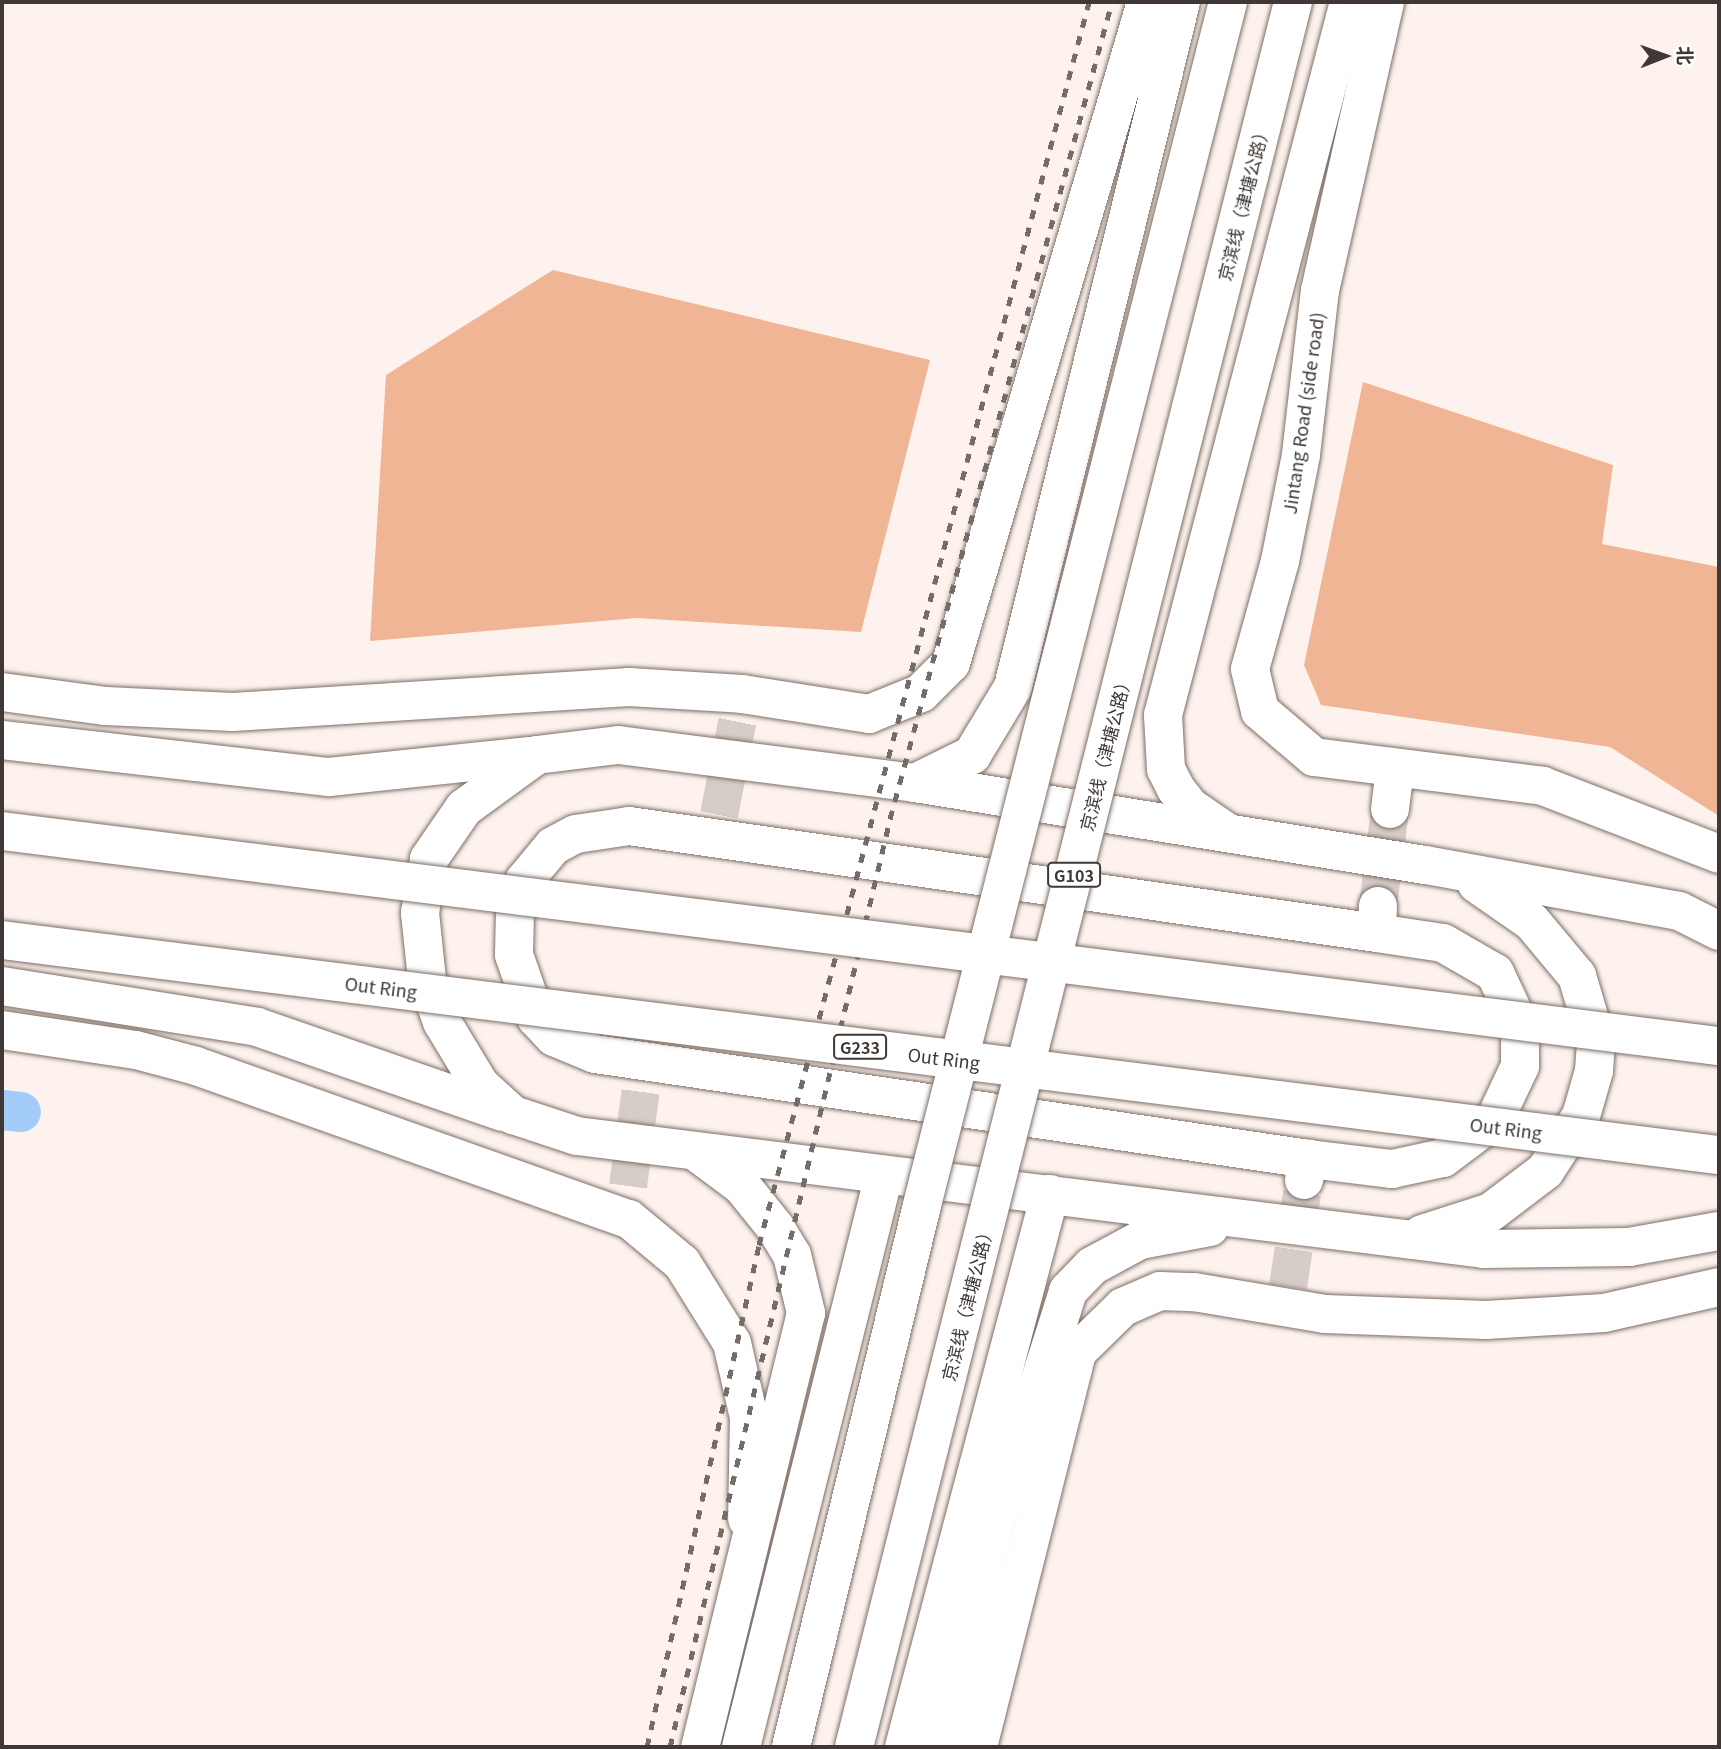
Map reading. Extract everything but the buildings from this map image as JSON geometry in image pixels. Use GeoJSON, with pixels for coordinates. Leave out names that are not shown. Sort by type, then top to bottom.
{"type":"FeatureCollection","features":[{"type":"Feature","properties":{"kind":"main road"},"geometry":{"type":"LineString","coordinates":[[2,692],[106,706],[233,712],[535,690],[629,687],[741,704],[869,714],[922,692],[951,663],[1146,2]]}},
{"type":"Feature","properties":{"kind":"main road"},"geometry":{"type":"LineString","coordinates":[[915,783],[972,755],[1013,687],[1181,2]]}},
{"type":"Feature","properties":{"kind":"main road"},"geometry":{"type":"LineString","coordinates":[[791,1747],[922,1205],[1228,2]]}},
{"type":"Feature","properties":{"kind":"main road","name":"京滨线（津塘公路）"},"geometry":{"type":"LineString","coordinates":[[854,1747],[1293,2]]}},
{"type":"Feature","properties":{"kind":"main road"},"geometry":{"type":"LineString","coordinates":[[1228,833],[1176,789],[1166,769],[1163,715],[1349,2]]}},
{"type":"Feature","properties":{"kind":"main road","name":"Jintang Road (side road)"},"geometry":{"type":"LineString","coordinates":[[1385,2],[1320,290],[1301,455],[1280,561],[1250,669],[1260,711],[1294,744],[1314,757],[1543,786],[1719,855]]}},
{"type":"Feature","properties":{"kind":"main road"},"geometry":{"type":"LineString","coordinates":[[2,740],[330,777],[618,744],[915,783],[1228,833],[1465,877],[1679,911],[1719,931]]}},
{"type":"Feature","properties":{"kind":"main road"},"geometry":{"type":"LineString","coordinates":[[513,1115],[480,1085],[442,1022],[421,946],[420,900],[429,859],[464,808],[537,755]]}},
{"type":"Feature","properties":{"kind":"main road"},"geometry":{"type":"LineString","coordinates":[[1390,809],[1395,768]]}},
{"type":"Feature","properties":{"kind":"main road"},"geometry":{"type":"LineString","coordinates":[[718,827],[1377,920],[1443,943],[1495,973],[1520,1026],[1520,1066],[1495,1119],[1443,1158],[1392,1169],[1307,1169],[644,1074],[575,1046],[536,1018],[514,955],[515,910],[524,881],[553,846],[598,828],[718,827]]}},
{"type":"Feature","properties":{"kind":"main road"},"geometry":{"type":"LineString","coordinates":[[2,831],[1719,1046]]}},
{"type":"Feature","properties":{"kind":"main road"},"geometry":{"type":"LineString","coordinates":[[1393,1241],[1465,1224],[1513,1199],[1559,1154],[1590,1095],[1596,1040],[1577,976],[1532,922],[1465,877]]}},
{"type":"Feature","properties":{"kind":"main road","name":"Out Ring"},"geometry":{"type":"LineString","coordinates":[[2,940],[1719,1155]]}},
{"type":"Feature","properties":{"kind":"main road"},"geometry":{"type":"LineString","coordinates":[[2,986],[257,1027],[577,1136],[697,1153],[1050,1194],[1393,1241],[1552,1252],[1719,1231]]}},
{"type":"Feature","properties":{"kind":"main road"},"geometry":{"type":"LineString","coordinates":[[2,1030],[136,1050],[197,1066],[629,1202],[682,1263],[732,1343],[749,1418],[739,1597]]}},
{"type":"Feature","properties":{"kind":"main road"},"geometry":{"type":"LineString","coordinates":[[697,1153],[742,1186],[775,1227],[792,1255],[806,1313],[739,1597],[700,1747]]}},
{"type":"Feature","properties":{"kind":"main road"},"geometry":{"type":"LineString","coordinates":[[741,1747],[799,1504],[884,1175]]}},
{"type":"Feature","properties":{"kind":"main road"},"geometry":{"type":"LineString","coordinates":[[904,1747],[1050,1194]]}},
{"type":"Feature","properties":{"kind":"main road"},"geometry":{"type":"LineString","coordinates":[[940,1747],[999,1508],[1068,1291],[1092,1266],[1140,1240],[1275,1224]]}},
{"type":"Feature","properties":{"kind":"main road"},"geometry":{"type":"LineString","coordinates":[[978,1747],[1077,1352],[1123,1307],[1160,1292],[1289,1297],[1486,1320],[1604,1313],[1719,1287]]}},
{"type":"Feature","properties":{"kind":"shaded area"},"geometry":{"type":"Polygon","coordinates":[[[553,270],[930,360],[861,632],[637,618],[370,641],[386,375],[553,270]]]}},
{"type":"Feature","properties":{"kind":"shaded area"},"geometry":{"type":"Polygon","coordinates":[[[1363,382],[1613,465],[1602,544],[1719,567],[1719,816],[1610,747],[1321,705],[1304,665],[1363,382]]]}},
{"type":"Feature","properties":{"kind":"waterway"},"geometry":{"type":"LineString","coordinates":[[2,1110],[21,1112]]}},
{"type":"Feature","properties":{"kind":"tunnel"},"geometry":{"type":"LineString","coordinates":[[719,815],[739,713]]}},
{"type":"Feature","properties":{"kind":"tunnel"},"geometry":{"type":"LineString","coordinates":[[1378,906],[1390,809]]}},
{"type":"Feature","properties":{"kind":"tunnel"},"geometry":{"type":"LineString","coordinates":[[628,1186],[641,1088]]}},
{"type":"Feature","properties":{"kind":"tunnel"},"geometry":{"type":"LineString","coordinates":[[1288,1287],[1304,1180]]}},
{"type":"Feature","properties":{"kind":"railway"},"geometry":{"type":"LineString","coordinates":[[647,1747],[759,1245],[1089,2]]}},
{"type":"Feature","properties":{"kind":"railway"},"geometry":{"type":"LineString","coordinates":[[670,1747],[890,819],[1112,2]]}}]}
